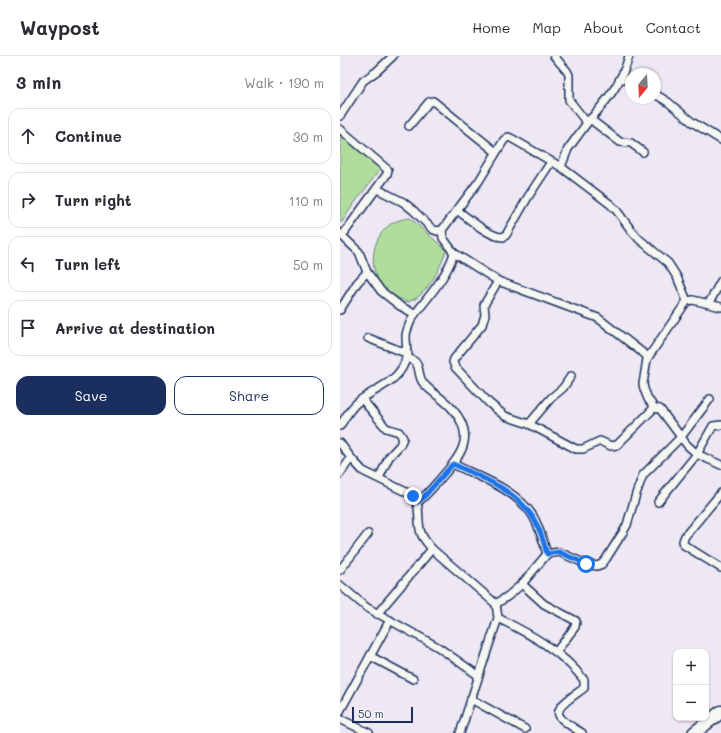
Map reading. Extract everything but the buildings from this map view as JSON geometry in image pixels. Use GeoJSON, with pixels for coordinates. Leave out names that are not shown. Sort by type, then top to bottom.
{"type":"FeatureCollection","features":[{"type":"Feature","properties":{"kind":"main road"},"geometry":{"type":"LineString","coordinates":[[694,733],[721,712]]}},
{"type":"Feature","properties":{"kind":"street"},"geometry":{"type":"LineString","coordinates":[[340,116],[363,81],[386,64],[393,56]]}},
{"type":"Feature","properties":{"kind":"street"},"geometry":{"type":"LineString","coordinates":[[554,56],[569,75],[569,100],[588,121],[620,142],[631,143],[643,152]]}},
{"type":"Feature","properties":{"kind":"street"},"geometry":{"type":"LineString","coordinates":[[561,167],[568,149],[588,121],[606,101],[621,78],[629,56]]}},
{"type":"Feature","properties":{"kind":"street"},"geometry":{"type":"LineString","coordinates":[[621,78],[625,80]]}},
{"type":"Feature","properties":{"kind":"street"},"geometry":{"type":"LineString","coordinates":[[661,98],[692,122],[721,140]]}},
{"type":"Feature","properties":{"kind":"street"},"geometry":{"type":"LineString","coordinates":[[409,126],[428,102],[433,101],[496,152]]}},
{"type":"Feature","properties":{"kind":"street"},"geometry":{"type":"LineString","coordinates":[[340,129],[388,170],[377,189],[341,235],[359,252],[367,272],[381,291],[400,306],[415,314]]}},
{"type":"Feature","properties":{"kind":"street"},"geometry":{"type":"LineString","coordinates":[[648,357],[598,318],[498,281],[454,253],[443,238],[442,230],[479,181],[504,140],[508,138],[561,167],[610,204],[635,234],[668,263],[677,277],[687,301]]}},
{"type":"Feature","properties":{"kind":"street"},"geometry":{"type":"LineString","coordinates":[[457,210],[490,233],[498,237],[503,237],[506,235],[528,197],[551,162]]}},
{"type":"Feature","properties":{"kind":"street"},"geometry":{"type":"LineString","coordinates":[[377,189],[408,206],[432,229],[437,231],[442,230]]}},
{"type":"Feature","properties":{"kind":"street"},"geometry":{"type":"LineString","coordinates":[[340,426],[351,409],[362,399],[379,390],[402,368],[407,356],[407,330],[415,314],[446,272],[454,253]]}},
{"type":"Feature","properties":{"kind":"street"},"geometry":{"type":"LineString","coordinates":[[340,310],[356,283],[367,272]]}},
{"type":"Feature","properties":{"kind":"street"},"geometry":{"type":"LineString","coordinates":[[498,281],[484,305],[485,315],[482,325],[454,359],[454,365],[489,403],[512,419],[529,424],[576,449],[583,449],[600,442],[614,447],[622,442],[653,408]]}},
{"type":"Feature","properties":{"kind":"street"},"geometry":{"type":"LineString","coordinates":[[709,303],[721,281]]}},
{"type":"Feature","properties":{"kind":"street"},"geometry":{"type":"LineString","coordinates":[[653,408],[645,395],[643,384],[648,357],[687,301],[694,300],[721,307]]}},
{"type":"Feature","properties":{"kind":"street"},"geometry":{"type":"LineString","coordinates":[[368,338],[416,361],[423,383],[451,407],[458,416],[463,427],[465,434],[464,445],[459,456],[427,494],[418,502]]}},
{"type":"Feature","properties":{"kind":"street"},"geometry":{"type":"LineString","coordinates":[[529,424],[551,398],[563,388],[572,376]]}},
{"type":"Feature","properties":{"kind":"street"},"geometry":{"type":"LineString","coordinates":[[362,399],[382,425],[389,430],[399,432],[402,438],[400,445],[389,457],[378,478]]}},
{"type":"Feature","properties":{"kind":"street"},"geometry":{"type":"LineString","coordinates":[[496,604],[522,584],[547,554],[559,552],[586,564],[597,566],[602,564],[625,529],[636,494],[644,475],[681,437],[710,399]]}},
{"type":"Feature","properties":{"kind":"street"},"geometry":{"type":"LineString","coordinates":[[653,408],[660,409],[681,437],[697,454],[721,466]]}},
{"type":"Feature","properties":{"kind":"street"},"geometry":{"type":"LineString","coordinates":[[658,502],[697,454],[713,426],[721,425]]}},
{"type":"Feature","properties":{"kind":"street"},"geometry":{"type":"LineString","coordinates":[[340,443],[363,471],[416,498],[418,502],[421,533],[425,541],[432,549],[496,604],[498,618],[460,733]]}},
{"type":"Feature","properties":{"kind":"street"},"geometry":{"type":"LineString","coordinates":[[340,474],[351,458]]}},
{"type":"Feature","properties":{"kind":"street"},"geometry":{"type":"LineString","coordinates":[[453,464],[509,492],[522,502],[537,524],[547,554]]}},
{"type":"Feature","properties":{"kind":"street"},"geometry":{"type":"LineString","coordinates":[[721,493],[685,536],[683,541],[684,545],[721,568]]}},
{"type":"Feature","properties":{"kind":"street"},"geometry":{"type":"LineString","coordinates":[[340,570],[368,534]]}},
{"type":"Feature","properties":{"kind":"street"},"geometry":{"type":"LineString","coordinates":[[377,614],[432,549]]}},
{"type":"Feature","properties":{"kind":"street"},"geometry":{"type":"LineString","coordinates":[[522,584],[544,604],[576,622],[575,627],[556,652]]}},
{"type":"Feature","properties":{"kind":"street"},"geometry":{"type":"LineString","coordinates":[[340,585],[357,600],[377,614],[438,646],[479,676]]}},
{"type":"Feature","properties":{"kind":"street"},"geometry":{"type":"LineString","coordinates":[[498,618],[535,637],[556,652],[584,680],[584,688],[561,705],[558,710],[562,719],[582,733]]}},
{"type":"Feature","properties":{"kind":"street"},"geometry":{"type":"LineString","coordinates":[[340,711],[390,620]]}},
{"type":"Feature","properties":{"kind":"street"},"geometry":{"type":"LineString","coordinates":[[370,656],[413,679]]}},
{"type":"Feature","properties":{"kind":"street"},"geometry":{"type":"LineString","coordinates":[[472,699],[525,729]]}},
{"type":"Feature","properties":{"kind":"street"},"geometry":{"type":"LineString","coordinates":[[340,718],[369,733]]}},
{"type":"Feature","properties":{"kind":"green space"},"geometry":{"type":"Polygon","coordinates":[[[340,129],[382,167],[342,222],[340,222],[340,129]]]}},
{"type":"Feature","properties":{"kind":"green space"},"geometry":{"type":"Polygon","coordinates":[[[410,218],[446,250],[439,269],[428,287],[418,297],[408,302],[394,296],[382,286],[375,272],[373,257],[374,249],[380,235],[385,229],[397,221],[410,218]]]}},
{"type":"Feature","properties":{"kind":"route"},"geometry":{"type":"LineString","coordinates":[[413,496],[418,502],[423,498],[453,464],[509,492],[522,502],[537,524],[547,554],[555,552],[564,553],[586,564]]}}]}
